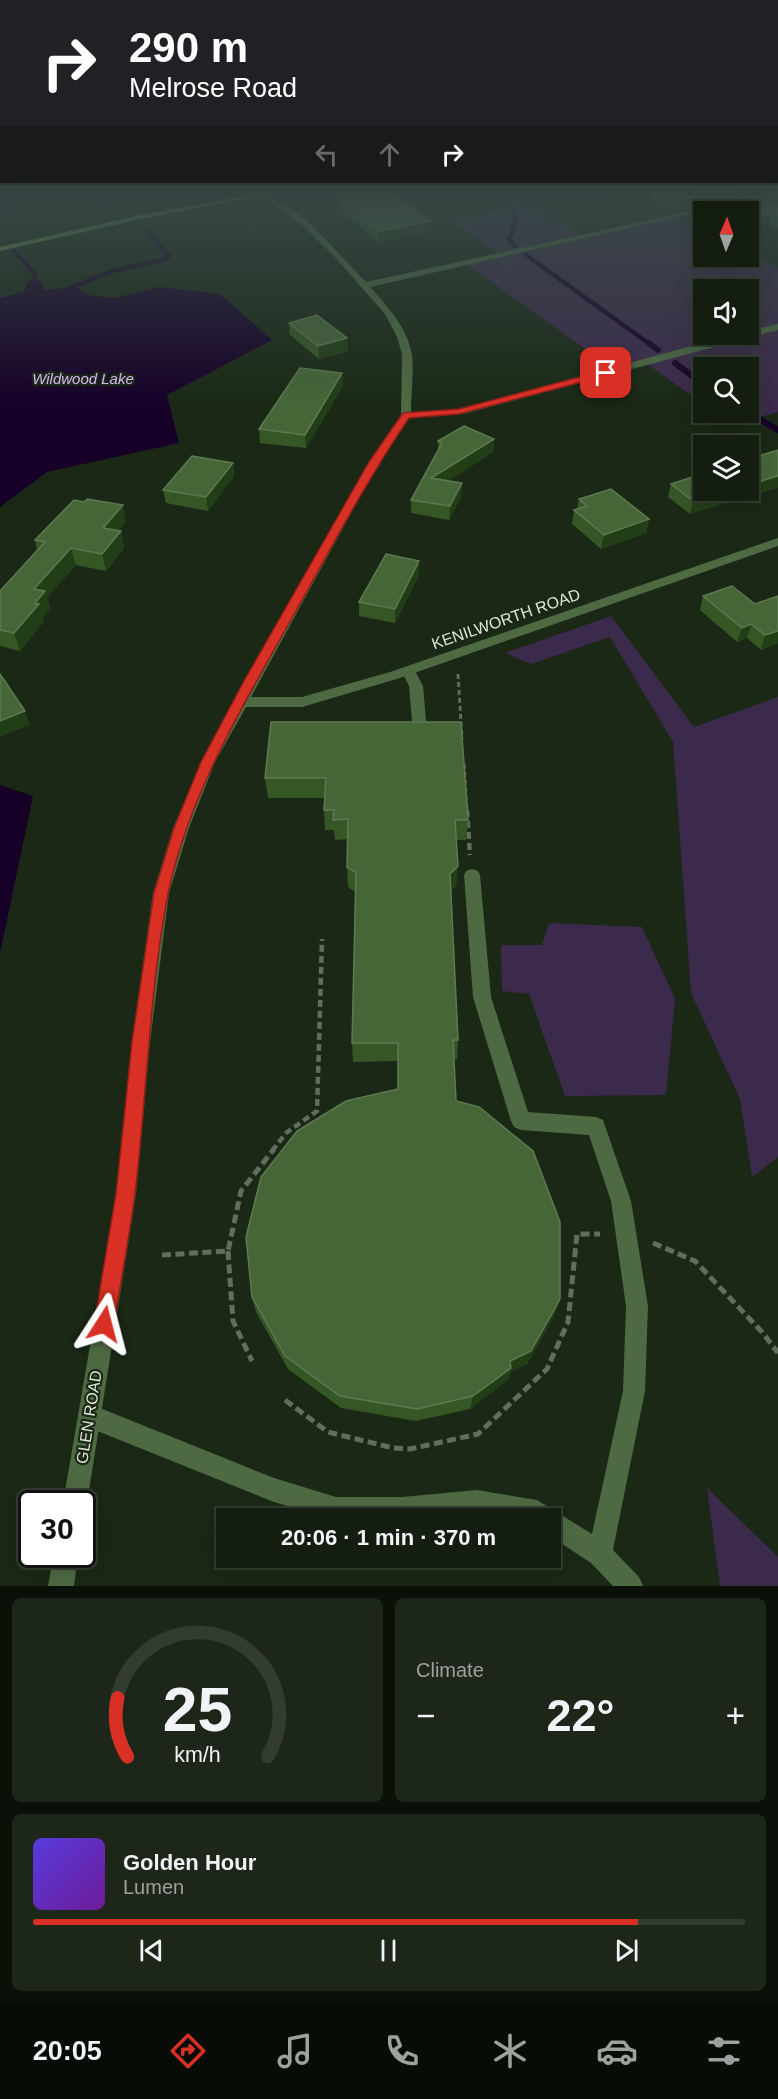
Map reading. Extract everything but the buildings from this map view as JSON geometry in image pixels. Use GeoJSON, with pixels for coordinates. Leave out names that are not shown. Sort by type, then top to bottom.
{"type":"FeatureCollection","features":[{"type":"Feature","properties":{"kind":"street"},"geometry":{"type":"LineString","coordinates":[[341,260],[389,313],[402,337],[407,354],[406,415],[459,412],[707,345]]}},
{"type":"Feature","properties":{"kind":"street"},"geometry":{"type":"LineString","coordinates":[[366,285],[479,260]]}},
{"type":"Feature","properties":{"kind":"street"},"geometry":{"type":"LineString","coordinates":[[759,331],[778,327]]}},
{"type":"Feature","properties":{"kind":"street","name":"GLEN ROAD"},"geometry":{"type":"LineString","coordinates":[[77,1490],[126,1194],[141,1042],[161,893],[181,828],[203,772],[239,702],[374,462],[406,415]]}},
{"type":"Feature","properties":{"kind":"street","name":"KENILWORTH ROAD"},"geometry":{"type":"LineString","coordinates":[[239,702],[302,702],[408,670],[778,542]]}},
{"type":"Feature","properties":{"kind":"street"},"geometry":{"type":"LineString","coordinates":[[408,670],[416,687],[420,732]]}},
{"type":"Feature","properties":{"kind":"street"},"geometry":{"type":"LineString","coordinates":[[472,875],[482,997],[521,1121],[596,1126],[621,1201],[637,1306],[634,1391],[600,1554]]}},
{"type":"Feature","properties":{"kind":"street"},"geometry":{"type":"LineString","coordinates":[[90,1416],[239,1476],[333,1508]]}},
{"type":"Feature","properties":{"kind":"street"},"geometry":{"type":"LineString","coordinates":[[413,1508],[477,1502],[513,1508]]}},
{"type":"Feature","properties":{"kind":"street"},"geometry":{"type":"LineString","coordinates":[[561,1528],[600,1554],[630,1586]]}},
{"type":"Feature","properties":{"kind":"street"},"geometry":{"type":"LineString","coordinates":[[61,1586],[64,1568]]}},
{"type":"Feature","properties":{"kind":"path"},"geometry":{"type":"LineString","coordinates":[[458,665],[463,751]]}},
{"type":"Feature","properties":{"kind":"path"},"geometry":{"type":"LineString","coordinates":[[464,762],[472,875]]}},
{"type":"Feature","properties":{"kind":"path"},"geometry":{"type":"LineString","coordinates":[[252,1361],[233,1321],[228,1251],[241,1191],[286,1132],[317,1110],[322,939]]}},
{"type":"Feature","properties":{"kind":"path"},"geometry":{"type":"LineString","coordinates":[[285,1400],[328,1432],[393,1448],[410,1449],[478,1434],[547,1369],[568,1322],[578,1234],[602,1233],[601,1225]]}},
{"type":"Feature","properties":{"kind":"path"},"geometry":{"type":"LineString","coordinates":[[626,1232],[695,1261],[762,1332],[778,1353]]}},
{"type":"Feature","properties":{"kind":"path"},"geometry":{"type":"LineString","coordinates":[[162,1255],[228,1251]]}},
{"type":"Feature","properties":{"kind":"shaded area"},"geometry":{"type":"Polygon","coordinates":[[[472,260],[693,260],[693,267],[759,267],[759,260],[761,260],[778,268],[778,412],[759,417],[759,357],[693,357],[693,397],[643,361],[614,369],[463,262],[472,260]]]}},
{"type":"Feature","properties":{"kind":"shaded area"},"geometry":{"type":"Polygon","coordinates":[[[611,616],[694,727],[778,697],[778,1157],[752,1177],[740,1099],[691,993],[673,742],[610,637],[531,664],[505,653],[611,616]]]}},
{"type":"Feature","properties":{"kind":"shaded area"},"geometry":{"type":"Polygon","coordinates":[[[549,923],[642,927],[675,999],[666,1095],[565,1096],[529,994],[502,991],[501,945],[542,945],[549,923]]]}},
{"type":"Feature","properties":{"kind":"shaded area"},"geometry":{"type":"Polygon","coordinates":[[[707,1488],[778,1557],[778,1586],[720,1586],[707,1488]]]}},
{"type":"Feature","properties":{"kind":"water","name":"Wildwood Lake"},"geometry":{"type":"Polygon","coordinates":[[[33,279],[41,282],[44,290],[76,287],[87,295],[115,298],[158,287],[220,294],[272,340],[167,395],[179,443],[47,472],[0,507],[0,298],[25,291],[26,283],[33,279]]]}},
{"type":"Feature","properties":{"kind":"water"},"geometry":{"type":"Polygon","coordinates":[[[0,785],[33,796],[0,953],[0,785]]]}},
{"type":"Feature","properties":{"kind":"waterway"},"geometry":{"type":"LineString","coordinates":[[22,260],[35,274],[34,292]]}},
{"type":"Feature","properties":{"kind":"waterway"},"geometry":{"type":"LineString","coordinates":[[65,290],[112,271],[161,260]]}},
{"type":"Feature","properties":{"kind":"waterway"},"geometry":{"type":"LineString","coordinates":[[533,260],[651,345]]}},
{"type":"Feature","properties":{"kind":"waterway"},"geometry":{"type":"LineString","coordinates":[[649,343],[658,350]]}},
{"type":"Feature","properties":{"kind":"waterway"},"geometry":{"type":"LineString","coordinates":[[675,363],[693,377]]}},
{"type":"Feature","properties":{"kind":"waterway"},"geometry":{"type":"LineString","coordinates":[[759,419],[778,430]]}},
{"type":"Feature","properties":{"kind":"route"},"geometry":{"type":"LineString","coordinates":[[104,1324],[126,1194],[141,1042],[161,893],[181,828],[208,762],[250,681],[321,560],[374,462],[406,415],[459,412],[606,373]]}}]}
